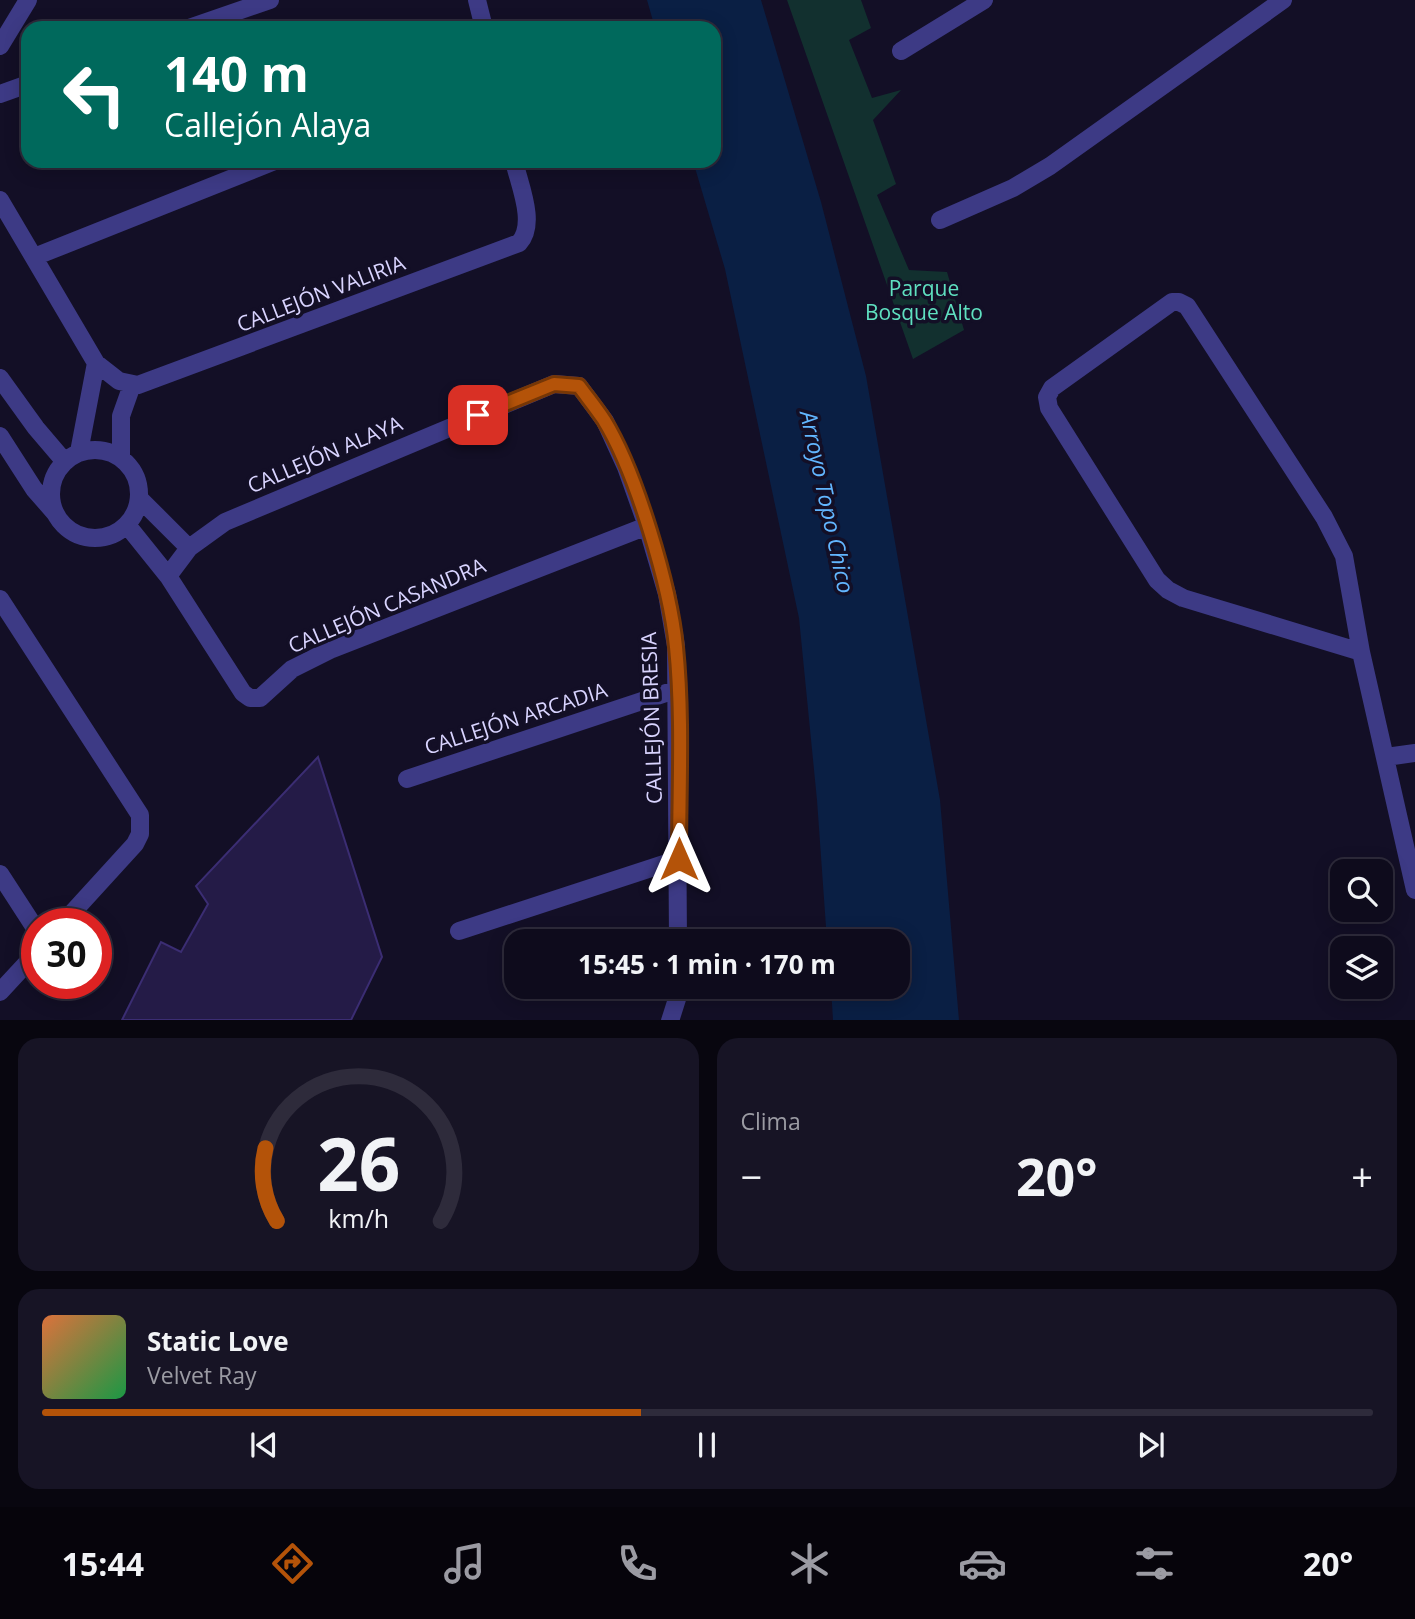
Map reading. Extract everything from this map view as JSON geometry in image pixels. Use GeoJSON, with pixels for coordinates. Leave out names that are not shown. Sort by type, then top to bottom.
{"type":"FeatureCollection","features":[{"type":"Feature","properties":{"kind":"street"},"geometry":{"type":"LineString","coordinates":[[0,46],[28,0]]}},
{"type":"Feature","properties":{"kind":"street"},"geometry":{"type":"LineString","coordinates":[[209,21],[270,0]]}},
{"type":"Feature","properties":{"kind":"street"},"geometry":{"type":"LineString","coordinates":[[477,0],[482,21]]}},
{"type":"Feature","properties":{"kind":"street"},"geometry":{"type":"LineString","coordinates":[[901,51],[984,0]]}},
{"type":"Feature","properties":{"kind":"street"},"geometry":{"type":"LineString","coordinates":[[940,220],[1013,188],[1050,166],[1283,0]]}},
{"type":"Feature","properties":{"kind":"street"},"geometry":{"type":"LineString","coordinates":[[0,94],[21,86]]}},
{"type":"Feature","properties":{"kind":"street"},"geometry":{"type":"LineString","coordinates":[[34,257],[257,168]]}},
{"type":"Feature","properties":{"kind":"street","name":"CALLEJÓN VALIRIA"},"geometry":{"type":"LineString","coordinates":[[132,385],[149,383],[514,246],[523,239],[527,220],[516,168]]}},
{"type":"Feature","properties":{"kind":"street"},"geometry":{"type":"LineString","coordinates":[[0,200],[96,363],[107,373],[132,385],[121,416],[121,456]]}},
{"type":"Feature","properties":{"kind":"street"},"geometry":{"type":"LineString","coordinates":[[1361,652],[1183,598],[1168,590],[1157,580],[1049,408],[1047,397],[1052,388],[1172,302],[1187,306],[1335,537],[1344,556],[1361,652],[1415,890]]}},
{"type":"Feature","properties":{"kind":"street"},"geometry":{"type":"LineString","coordinates":[[55,513],[51,498],[52,483],[72,457],[96,363]]}},
{"type":"Feature","properties":{"kind":"street"},"geometry":{"type":"LineString","coordinates":[[0,378],[36,428],[72,457]]}},
{"type":"Feature","properties":{"kind":"street","name":"CALLEJÓN ALAYA"},"geometry":{"type":"LineString","coordinates":[[168,576],[189,548],[225,522],[554,384],[579,386]]}},
{"type":"Feature","properties":{"kind":"street","name":"CALLEJÓN BRESIA"},"geometry":{"type":"LineString","coordinates":[[579,386],[605,421],[626,467],[667,594],[676,646],[678,689],[678,929]]}},
{"type":"Feature","properties":{"kind":"street"},"geometry":{"type":"LineString","coordinates":[[0,436],[34,489],[62,524],[74,533],[102,538],[127,525],[135,513],[139,498],[138,484],[132,470],[121,456],[100,450],[72,457]]}},
{"type":"Feature","properties":{"kind":"street"},"geometry":{"type":"LineString","coordinates":[[139,498],[189,548]]}},
{"type":"Feature","properties":{"kind":"street"},"geometry":{"type":"LineString","coordinates":[[127,525],[168,576]]}},
{"type":"Feature","properties":{"kind":"street","name":"CALLEJÓN CASANDRA"},"geometry":{"type":"LineString","coordinates":[[168,576],[243,693],[260,698],[292,669],[321,654],[647,526]]}},
{"type":"Feature","properties":{"kind":"street"},"geometry":{"type":"LineString","coordinates":[[0,599],[140,815],[141,834],[135,845],[77,908]]}},
{"type":"Feature","properties":{"kind":"street","name":"CALLEJÓN ARCADIA"},"geometry":{"type":"LineString","coordinates":[[407,779],[678,689]]}},
{"type":"Feature","properties":{"kind":"street"},"geometry":{"type":"LineString","coordinates":[[1386,757],[1415,753]]}},
{"type":"Feature","properties":{"kind":"street"},"geometry":{"type":"LineString","coordinates":[[459,931],[679,859]]}},
{"type":"Feature","properties":{"kind":"street"},"geometry":{"type":"LineString","coordinates":[[0,874],[22,908]]}},
{"type":"Feature","properties":{"kind":"street"},"geometry":{"type":"LineString","coordinates":[[0,992],[21,969]]}},
{"type":"Feature","properties":{"kind":"street"},"geometry":{"type":"LineString","coordinates":[[670,1020],[677,999]]}},
{"type":"Feature","properties":{"kind":"green space","name":"Parque Bosque Alto"},"geometry":{"type":"Polygon","coordinates":[[[787,0],[861,0],[871,28],[849,40],[872,98],[901,90],[873,120],[896,184],[877,195],[909,270],[947,272],[964,330],[913,359],[787,0]]]}},
{"type":"Feature","properties":{"kind":"water","name":"Arroyo Topo Chico"},"geometry":{"type":"Polygon","coordinates":[[[647,0],[761,0],[821,202],[866,376],[940,800],[959,1020],[833,1020],[832,999],[910,999],[910,929],[826,929],[817,800],[799,618],[725,269],[695,168],[721,168],[721,21],[653,21],[647,0]]]}},
{"type":"Feature","properties":{"kind":"building"},"geometry":{"type":"Polygon","coordinates":[[[318,757],[382,957],[351,1020],[122,1020],[161,942],[181,952],[208,904],[196,886],[318,757]]]}},
{"type":"Feature","properties":{"kind":"route"},"geometry":{"type":"LineString","coordinates":[[478,415],[554,384],[579,386],[605,421],[626,467],[667,594],[676,646],[679,859]]}}]}
